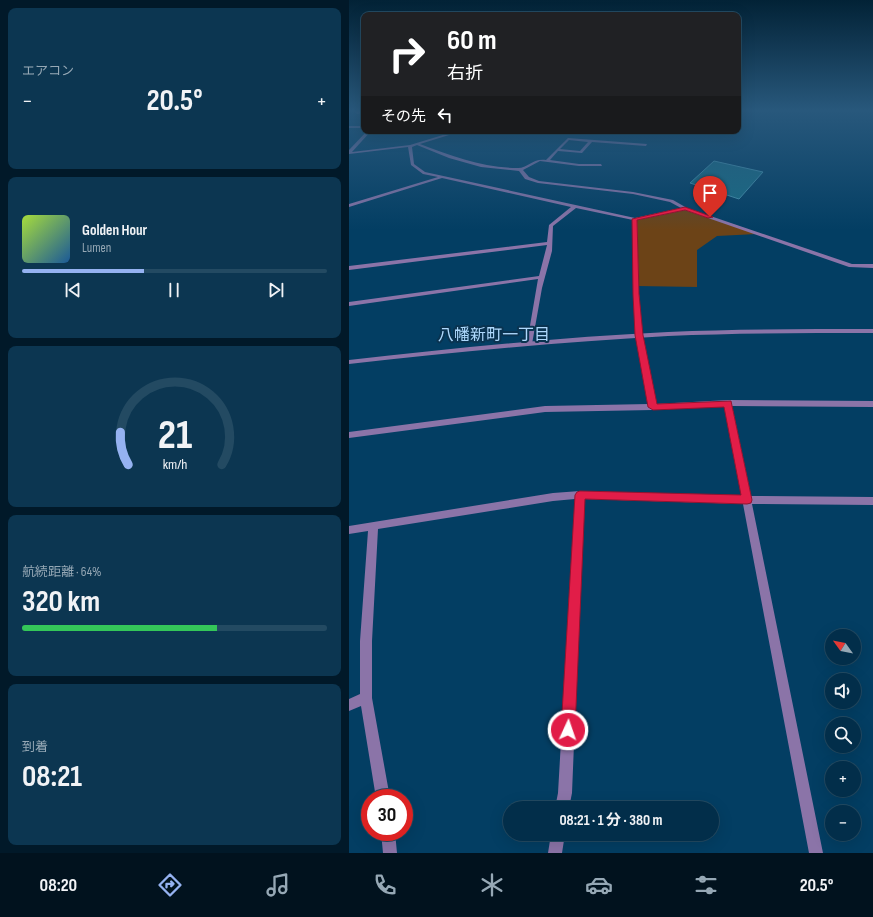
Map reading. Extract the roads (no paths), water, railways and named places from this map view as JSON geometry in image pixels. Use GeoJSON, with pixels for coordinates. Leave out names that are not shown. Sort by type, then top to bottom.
{"type":"FeatureCollection","features":[{"type":"Feature","properties":{"kind":"street"},"geometry":{"type":"LineString","coordinates":[[349,152],[361,151]]}},
{"type":"Feature","properties":{"kind":"street"},"geometry":{"type":"LineString","coordinates":[[411,151],[412,164],[424,173],[441,178],[635,219],[685,209]]}},
{"type":"Feature","properties":{"kind":"street"},"geometry":{"type":"LineString","coordinates":[[434,151],[482,166],[520,170],[539,160],[579,165],[601,165]]}},
{"type":"Feature","properties":{"kind":"street"},"geometry":{"type":"LineString","coordinates":[[547,161],[556,151]]}},
{"type":"Feature","properties":{"kind":"street"},"geometry":{"type":"LineString","coordinates":[[567,151],[582,151]]}},
{"type":"Feature","properties":{"kind":"street"},"geometry":{"type":"LineString","coordinates":[[520,170],[527,178],[538,182],[633,194],[671,201],[685,209],[851,266],[873,266]]}},
{"type":"Feature","properties":{"kind":"street"},"geometry":{"type":"LineString","coordinates":[[349,206],[441,178]]}},
{"type":"Feature","properties":{"kind":"street"},"geometry":{"type":"LineString","coordinates":[[530,343],[539,288],[543,277],[550,243],[551,225],[575,206]]}},
{"type":"Feature","properties":{"kind":"street"},"geometry":{"type":"LineString","coordinates":[[635,219],[636,294],[639,335],[653,407]]}},
{"type":"Feature","properties":{"kind":"street"},"geometry":{"type":"LineString","coordinates":[[349,268],[550,243]]}},
{"type":"Feature","properties":{"kind":"street"},"geometry":{"type":"LineString","coordinates":[[349,304],[543,277]]}},
{"type":"Feature","properties":{"kind":"street"},"geometry":{"type":"LineString","coordinates":[[349,362],[530,343],[639,335],[790,331],[873,331]]}},
{"type":"Feature","properties":{"kind":"street"},"geometry":{"type":"LineString","coordinates":[[728,403],[816,853]]}},
{"type":"Feature","properties":{"kind":"street"},"geometry":{"type":"LineString","coordinates":[[349,435],[545,409],[653,407],[728,403],[873,404]]}},
{"type":"Feature","properties":{"kind":"street"},"geometry":{"type":"LineString","coordinates":[[563,801],[580,495]]}},
{"type":"Feature","properties":{"kind":"street"},"geometry":{"type":"LineString","coordinates":[[349,530],[553,497],[580,495],[747,500],[873,501]]}},
{"type":"Feature","properties":{"kind":"street"},"geometry":{"type":"LineString","coordinates":[[373,526],[366,641],[366,698],[381,789]]}},
{"type":"Feature","properties":{"kind":"street"},"geometry":{"type":"LineString","coordinates":[[349,705],[366,698]]}},
{"type":"Feature","properties":{"kind":"street"},"geometry":{"type":"LineString","coordinates":[[389,841],[390,853]]}},
{"type":"Feature","properties":{"kind":"street"},"geometry":{"type":"LineString","coordinates":[[555,853],[557,841]]}},
{"type":"Feature","properties":{"kind":"district","name":"八幡新町一丁目"},"geometry":{"type":"Point","coordinates":[494,335]}}]}
